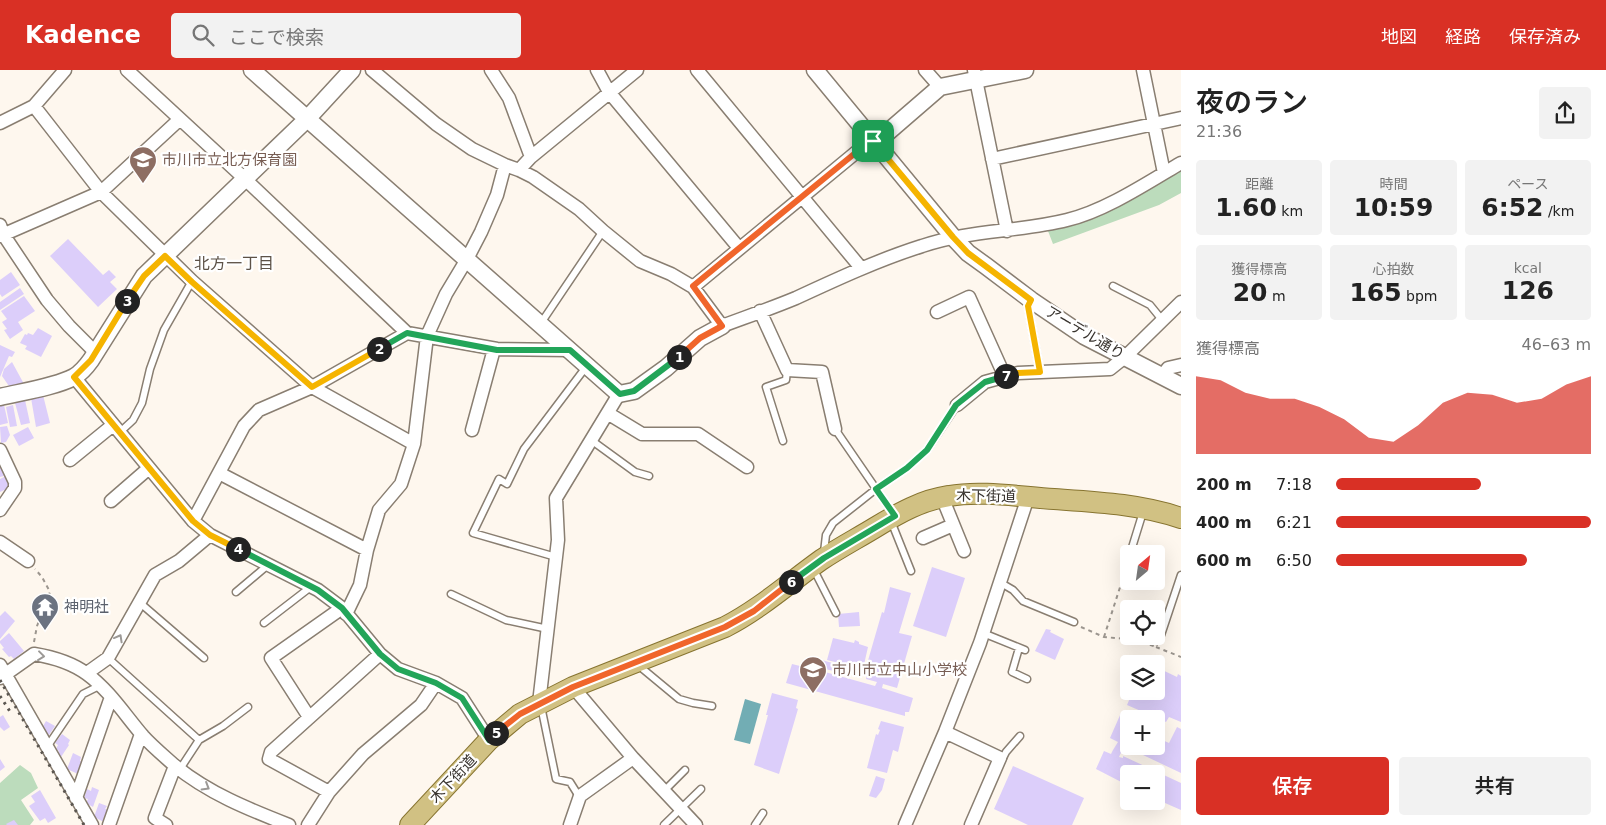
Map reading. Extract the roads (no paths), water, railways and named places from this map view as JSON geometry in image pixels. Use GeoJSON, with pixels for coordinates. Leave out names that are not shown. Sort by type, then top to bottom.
{"type":"FeatureCollection","features":[{"type":"Feature","properties":{"kind":"main road","name":"木下街道"},"geometry":{"type":"LineString","coordinates":[[410,825],[506,724],[540,703],[573,687],[741,619],[818,562],[893,517],[924,502],[972,494],[1028,497],[1144,508],[1181,518]]}},
{"type":"Feature","properties":{"kind":"street"},"geometry":{"type":"LineString","coordinates":[[0,123],[34,106],[65,70]]}},
{"type":"Feature","properties":{"kind":"street"},"geometry":{"type":"LineString","coordinates":[[127,70],[407,333],[494,349],[570,350]]}},
{"type":"Feature","properties":{"kind":"street"},"geometry":{"type":"LineString","coordinates":[[252,70],[620,394]]}},
{"type":"Feature","properties":{"kind":"street"},"geometry":{"type":"LineString","coordinates":[[0,397],[57,383],[74,377],[86,367],[137,286],[244,178],[307,119],[352,70]]}},
{"type":"Feature","properties":{"kind":"street"},"geometry":{"type":"LineString","coordinates":[[372,70],[436,124],[472,149],[519,170],[579,209],[640,261],[693,286],[722,326]]}},
{"type":"Feature","properties":{"kind":"street"},"geometry":{"type":"LineString","coordinates":[[491,70],[510,98],[531,157]]}},
{"type":"Feature","properties":{"kind":"street"},"geometry":{"type":"LineString","coordinates":[[597,70],[610,92],[739,248]]}},
{"type":"Feature","properties":{"kind":"street"},"geometry":{"type":"LineString","coordinates":[[519,170],[531,157],[637,70]]}},
{"type":"Feature","properties":{"kind":"street"},"geometry":{"type":"LineString","coordinates":[[697,70],[861,268]]}},
{"type":"Feature","properties":{"kind":"street","name":"アーデル通り"},"geometry":{"type":"LineString","coordinates":[[815,70],[968,253],[1031,300],[1084,336],[1181,386]]}},
{"type":"Feature","properties":{"kind":"street"},"geometry":{"type":"LineString","coordinates":[[926,70],[940,88]]}},
{"type":"Feature","properties":{"kind":"street"},"geometry":{"type":"LineString","coordinates":[[693,286],[865,145],[881,138],[940,88],[975,75],[1026,70]]}},
{"type":"Feature","properties":{"kind":"street"},"geometry":{"type":"LineString","coordinates":[[1143,70],[1164,173]]}},
{"type":"Feature","properties":{"kind":"street"},"geometry":{"type":"LineString","coordinates":[[975,75],[1007,231]]}},
{"type":"Feature","properties":{"kind":"street"},"geometry":{"type":"LineString","coordinates":[[34,106],[101,192],[192,282],[312,387],[414,444]]}},
{"type":"Feature","properties":{"kind":"street"},"geometry":{"type":"LineString","coordinates":[[992,159],[1181,118]]}},
{"type":"Feature","properties":{"kind":"street"},"geometry":{"type":"LineString","coordinates":[[95,352],[47,300],[1,232],[101,192],[180,120]]}},
{"type":"Feature","properties":{"kind":"street"},"geometry":{"type":"LineString","coordinates":[[540,703],[558,540],[556,498],[620,394],[634,391],[666,368],[700,338],[722,326],[794,298],[861,268],[953,237],[1007,231],[1067,220],[1098,210],[1181,163]]}},
{"type":"Feature","properties":{"kind":"street"},"geometry":{"type":"LineString","coordinates":[[309,717],[271,658],[344,611],[360,585],[367,550],[379,510],[401,484],[414,444],[427,336],[446,294],[467,259],[491,208],[505,165]]}},
{"type":"Feature","properties":{"kind":"street"},"geometry":{"type":"LineString","coordinates":[[937,312],[970,297],[1005,377]]}},
{"type":"Feature","properties":{"kind":"street"},"geometry":{"type":"LineString","coordinates":[[956,405],[985,382],[1018,373],[1110,369],[1125,357],[1181,302]]}},
{"type":"Feature","properties":{"kind":"street"},"geometry":{"type":"LineString","coordinates":[[760,311],[787,370],[822,372],[835,429]]}},
{"type":"Feature","properties":{"kind":"street"},"geometry":{"type":"LineString","coordinates":[[193,521],[244,426],[259,410],[312,387],[407,333]]}},
{"type":"Feature","properties":{"kind":"street"},"geometry":{"type":"LineString","coordinates":[[472,430],[494,349]]}},
{"type":"Feature","properties":{"kind":"street"},"geometry":{"type":"LineString","coordinates":[[1162,376],[1168,368],[1181,364]]}},
{"type":"Feature","properties":{"kind":"street"},"geometry":{"type":"LineString","coordinates":[[74,377],[193,521],[210,535],[312,586],[344,611],[380,654],[398,669],[436,683],[462,698],[489,740]]}},
{"type":"Feature","properties":{"kind":"street"},"geometry":{"type":"LineString","coordinates":[[608,414],[642,434],[698,434],[747,467]]}},
{"type":"Feature","properties":{"kind":"street"},"geometry":{"type":"LineString","coordinates":[[70,460],[116,429]]}},
{"type":"Feature","properties":{"kind":"street"},"geometry":{"type":"LineString","coordinates":[[0,450],[15,482],[15,488],[0,510]]}},
{"type":"Feature","properties":{"kind":"street"},"geometry":{"type":"LineString","coordinates":[[111,501],[149,468]]}},
{"type":"Feature","properties":{"kind":"street"},"geometry":{"type":"LineString","coordinates":[[219,473],[367,550]]}},
{"type":"Feature","properties":{"kind":"street"},"geometry":{"type":"LineString","coordinates":[[905,825],[945,732],[984,633],[1028,497]]}},
{"type":"Feature","properties":{"kind":"street"},"geometry":{"type":"LineString","coordinates":[[942,498],[964,551]]}},
{"type":"Feature","properties":{"kind":"street"},"geometry":{"type":"LineString","coordinates":[[923,538],[953,525]]}},
{"type":"Feature","properties":{"kind":"street"},"geometry":{"type":"LineString","coordinates":[[87,673],[108,658],[154,575],[179,561],[210,535]]}},
{"type":"Feature","properties":{"kind":"street"},"geometry":{"type":"LineString","coordinates":[[0,542],[28,561]]}},
{"type":"Feature","properties":{"kind":"street"},"geometry":{"type":"LineString","coordinates":[[92,825],[2,672],[34,654],[58,658],[87,673],[141,734],[178,768],[201,784],[235,804],[289,825]]}},
{"type":"Feature","properties":{"kind":"street"},"geometry":{"type":"LineString","coordinates":[[329,792],[269,759],[271,752],[380,654]]}},
{"type":"Feature","properties":{"kind":"street"},"geometry":{"type":"LineString","coordinates":[[308,825],[329,792],[363,754],[421,705],[436,683]]}},
{"type":"Feature","properties":{"kind":"street"},"geometry":{"type":"LineString","coordinates":[[573,687],[633,758],[696,825]]}},
{"type":"Feature","properties":{"kind":"street"},"geometry":{"type":"LineString","coordinates":[[76,798],[111,698]]}},
{"type":"Feature","properties":{"kind":"street"},"geometry":{"type":"LineString","coordinates":[[945,732],[1000,758],[971,825]]}},
{"type":"Feature","properties":{"kind":"street"},"geometry":{"type":"LineString","coordinates":[[112,824],[141,734]]}},
{"type":"Feature","properties":{"kind":"street"},"geometry":{"type":"LineString","coordinates":[[570,825],[580,798],[633,758]]}},
{"type":"Feature","properties":{"kind":"street"},"geometry":{"type":"LineString","coordinates":[[166,825],[156,818],[178,768]]}},
{"type":"Feature","properties":{"kind":"lane"},"geometry":{"type":"LineString","coordinates":[[540,324],[603,231]]}},
{"type":"Feature","properties":{"kind":"lane"},"geometry":{"type":"LineString","coordinates":[[116,429],[133,420],[142,403],[150,369],[164,330],[192,282]]}},
{"type":"Feature","properties":{"kind":"lane"},"geometry":{"type":"LineString","coordinates":[[1113,286],[1150,305],[1163,321]]}},
{"type":"Feature","properties":{"kind":"lane"},"geometry":{"type":"LineString","coordinates":[[1031,300],[1028,306],[1040,372]]}},
{"type":"Feature","properties":{"kind":"lane"},"geometry":{"type":"LineString","coordinates":[[556,557],[473,534],[499,479],[507,484],[524,449],[587,366]]}},
{"type":"Feature","properties":{"kind":"lane"},"geometry":{"type":"LineString","coordinates":[[783,441],[766,387],[786,380],[787,370]]}},
{"type":"Feature","properties":{"kind":"lane"},"geometry":{"type":"LineString","coordinates":[[836,613],[818,562],[826,535],[833,523],[876,489],[907,468],[927,450],[956,405]]}},
{"type":"Feature","properties":{"kind":"lane"},"geometry":{"type":"LineString","coordinates":[[835,429],[893,517],[911,571]]}},
{"type":"Feature","properties":{"kind":"lane"},"geometry":{"type":"LineString","coordinates":[[591,440],[635,472],[649,476]]}},
{"type":"Feature","properties":{"kind":"lane"},"geometry":{"type":"LineString","coordinates":[[1133,545],[1144,508]]}},
{"type":"Feature","properties":{"kind":"lane"},"geometry":{"type":"LineString","coordinates":[[236,592],[268,564]]}},
{"type":"Feature","properties":{"kind":"lane"},"geometry":{"type":"LineString","coordinates":[[1165,622],[1181,575]]}},
{"type":"Feature","properties":{"kind":"lane"},"geometry":{"type":"LineString","coordinates":[[1001,583],[1013,590],[1023,601],[1074,622]]}},
{"type":"Feature","properties":{"kind":"lane"},"geometry":{"type":"LineString","coordinates":[[264,623],[312,586]]}},
{"type":"Feature","properties":{"kind":"lane"},"geometry":{"type":"LineString","coordinates":[[450,594],[506,620],[548,628]]}},
{"type":"Feature","properties":{"kind":"lane"},"geometry":{"type":"LineString","coordinates":[[139,602],[204,658]]}},
{"type":"Feature","properties":{"kind":"lane"},"geometry":{"type":"LineString","coordinates":[[984,633],[1022,649],[1012,672],[1027,679]]}},
{"type":"Feature","properties":{"kind":"lane"},"geometry":{"type":"LineString","coordinates":[[108,658],[199,740]]}},
{"type":"Feature","properties":{"kind":"lane"},"geometry":{"type":"LineString","coordinates":[[635,663],[679,699],[712,706]]}},
{"type":"Feature","properties":{"kind":"lane"},"geometry":{"type":"LineString","coordinates":[[46,748],[83,694],[99,686]]}},
{"type":"Feature","properties":{"kind":"lane"},"geometry":{"type":"LineString","coordinates":[[540,703],[556,779],[570,782],[580,798]]}},
{"type":"Feature","properties":{"kind":"lane"},"geometry":{"type":"LineString","coordinates":[[178,768],[199,740],[248,707]]}},
{"type":"Feature","properties":{"kind":"lane"},"geometry":{"type":"LineString","coordinates":[[999,760],[1003,758],[1020,736]]}},
{"type":"Feature","properties":{"kind":"lane"},"geometry":{"type":"LineString","coordinates":[[664,791],[685,770]]}},
{"type":"Feature","properties":{"kind":"lane"},"geometry":{"type":"LineString","coordinates":[[664,825],[700,789]]}},
{"type":"Feature","properties":{"kind":"lane"},"geometry":{"type":"LineString","coordinates":[[755,825],[763,814]]}},
{"type":"Feature","properties":{"kind":"water"},"geometry":{"type":"Polygon","coordinates":[[[745,699],[761,704],[750,744],[734,740],[745,699]]]}},
{"type":"Feature","properties":{"kind":"railway"},"geometry":{"type":"LineString","coordinates":[[0,680],[84,825]]}},
{"type":"Feature","properties":{"kind":"railway"},"geometry":{"type":"LineString","coordinates":[[0,696],[11,713]]}},
{"type":"Feature","properties":{"kind":"place","name":"市川市立北方保育園"},"geometry":{"type":"Point","coordinates":[143,184]}},
{"type":"Feature","properties":{"kind":"place","name":"神明社"},"geometry":{"type":"Point","coordinates":[45,631]}},
{"type":"Feature","properties":{"kind":"place","name":"市川市立中山小学校"},"geometry":{"type":"Point","coordinates":[813,694]}},
{"type":"Feature","properties":{"kind":"district","name":"北方一丁目"},"geometry":{"type":"Point","coordinates":[234,263]}}]}
